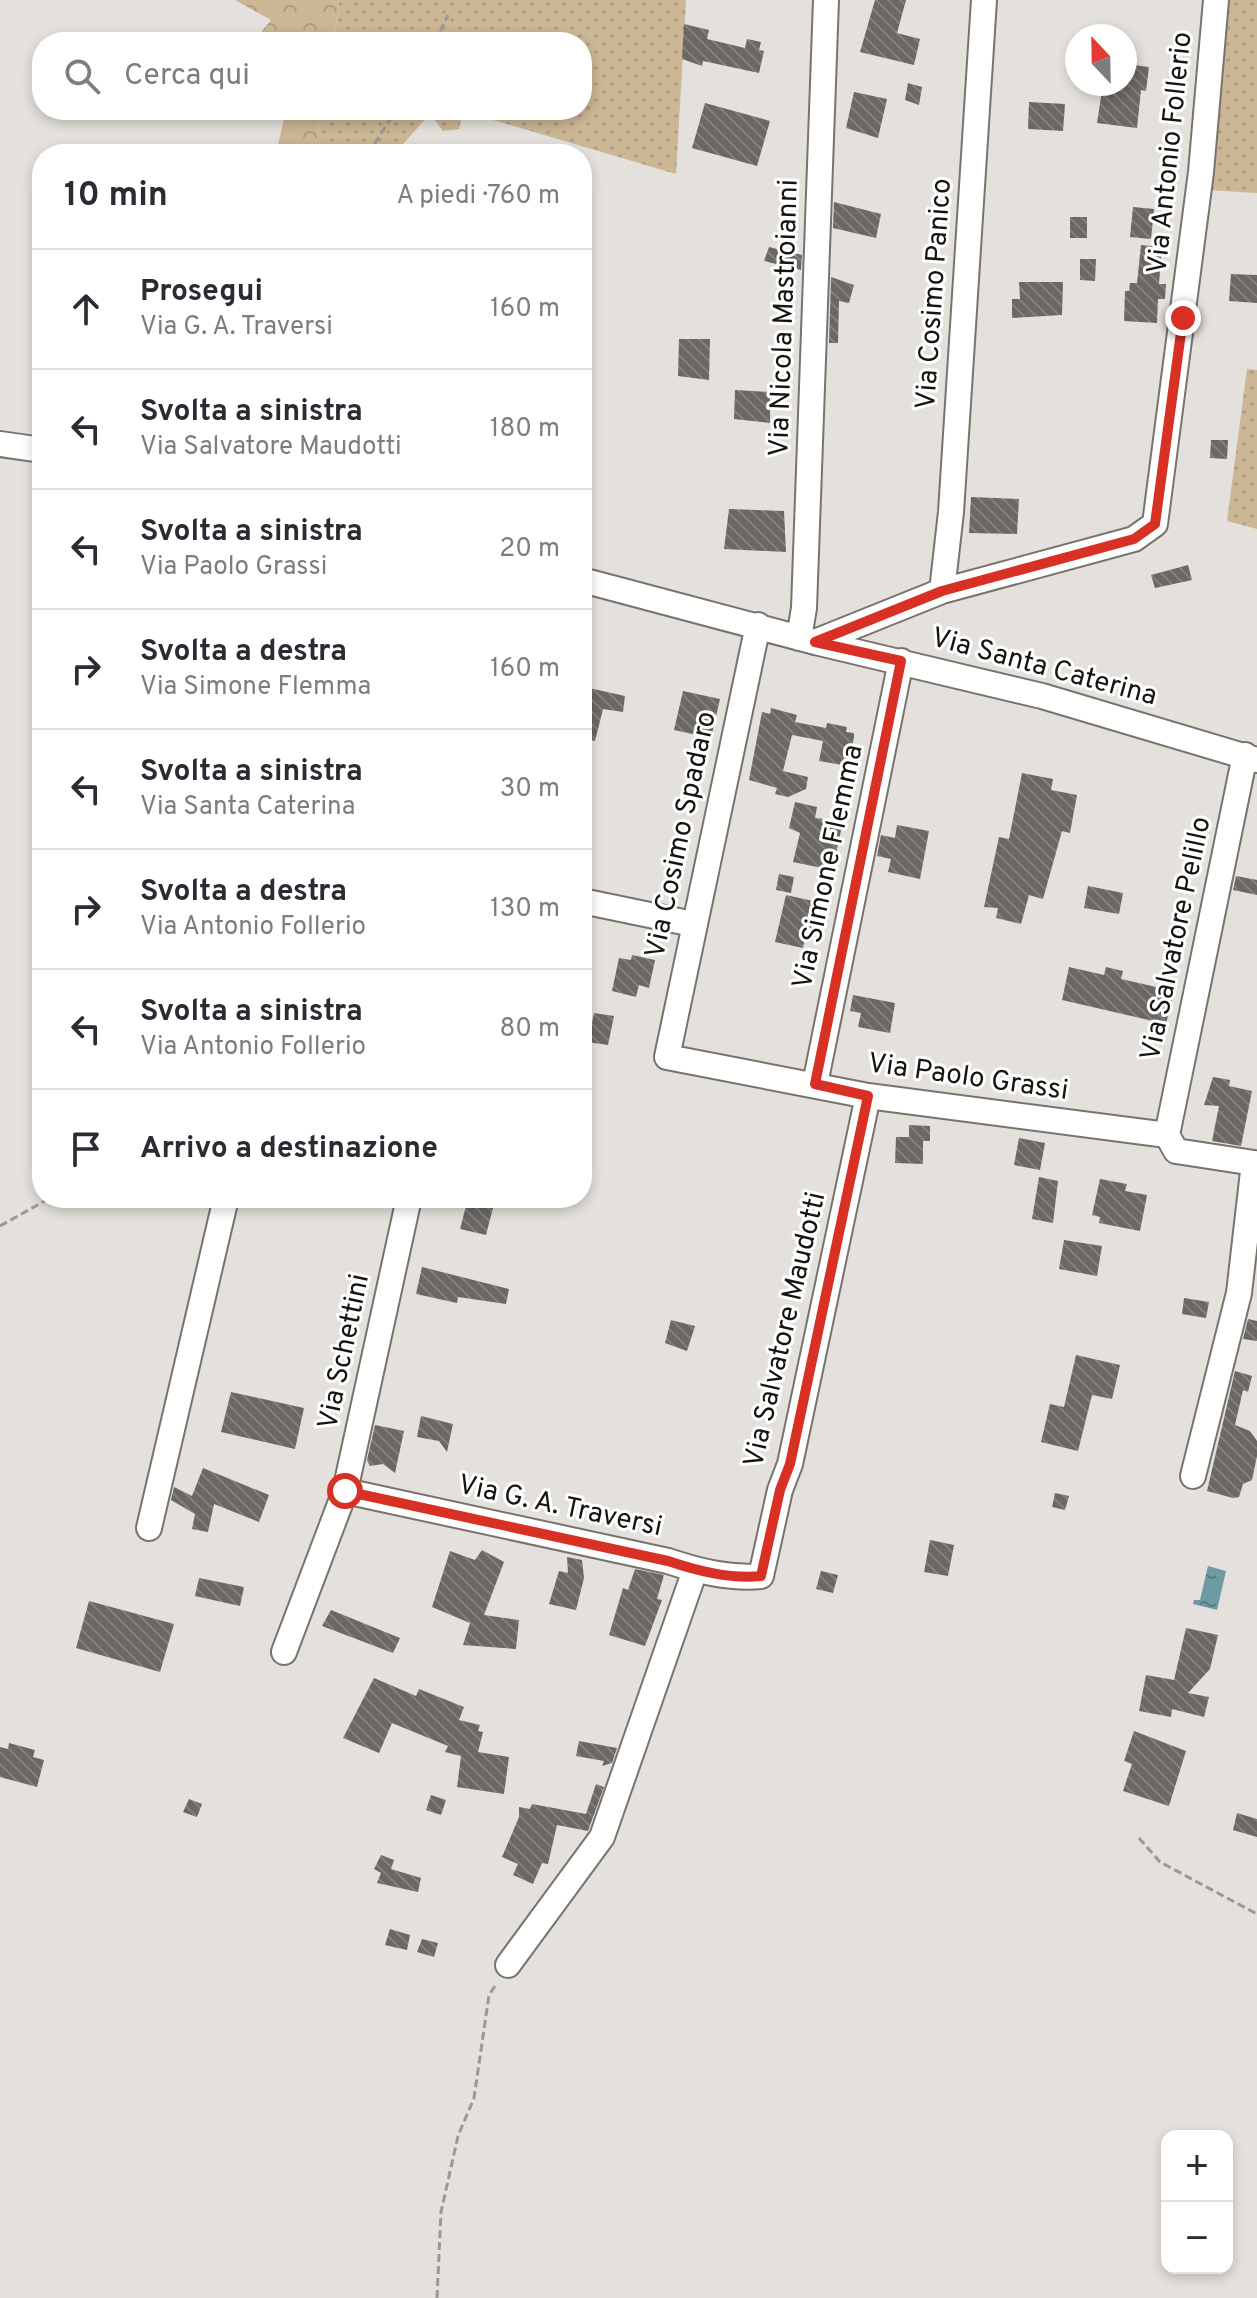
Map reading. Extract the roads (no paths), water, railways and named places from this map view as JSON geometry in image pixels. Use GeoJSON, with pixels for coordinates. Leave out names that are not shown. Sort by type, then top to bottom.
{"type":"FeatureCollection","features":[{"type":"Feature","properties":{"kind":"street","name":"Via Nicola Mastroianni"},"geometry":{"type":"LineString","coordinates":[[807,640],[804,608],[826,0]]}},
{"type":"Feature","properties":{"kind":"street","name":"Via Cosimo Panico"},"geometry":{"type":"LineString","coordinates":[[942,591],[950,527],[984,0]]}},
{"type":"Feature","properties":{"kind":"street","name":"Via Antonio Follerio"},"geometry":{"type":"LineString","coordinates":[[807,640],[942,591],[1134,539],[1155,524],[1201,172],[1216,0]]}},
{"type":"Feature","properties":{"kind":"street"},"geometry":{"type":"LineString","coordinates":[[0,444],[32,449]]}},
{"type":"Feature","properties":{"kind":"street","name":"Via Santa Caterina"},"geometry":{"type":"LineString","coordinates":[[592,583],[807,640],[1042,696],[1251,758]]}},
{"type":"Feature","properties":{"kind":"street","name":"Via Cosimo Spadaro"},"geometry":{"type":"LineString","coordinates":[[667,1057],[758,625]]}},
{"type":"Feature","properties":{"kind":"street","name":"Via Simone Flemma"},"geometry":{"type":"LineString","coordinates":[[815,1084],[901,661]]}},
{"type":"Feature","properties":{"kind":"street","name":"Via Salvatore Pelillo"},"geometry":{"type":"LineString","coordinates":[[1167,1135],[1251,758]]}},
{"type":"Feature","properties":{"kind":"street"},"geometry":{"type":"LineString","coordinates":[[592,903],[693,924]]}},
{"type":"Feature","properties":{"kind":"street","name":"Via Paolo Grassi"},"geometry":{"type":"LineString","coordinates":[[667,1057],[868,1096],[1167,1135],[1176,1151],[1254,1163],[1248,1295]]}},
{"type":"Feature","properties":{"kind":"street","name":"Via Salvatore Maudotti"},"geometry":{"type":"LineString","coordinates":[[761,1576],[780,1490],[790,1464],[868,1096]]}},
{"type":"Feature","properties":{"kind":"street"},"geometry":{"type":"LineString","coordinates":[[149,1528],[224,1208]]}},
{"type":"Feature","properties":{"kind":"street","name":"Via Schettini"},"geometry":{"type":"LineString","coordinates":[[284,1652],[345,1491],[407,1208]]}},
{"type":"Feature","properties":{"kind":"street"},"geometry":{"type":"LineString","coordinates":[[1193,1476],[1248,1295]]}},
{"type":"Feature","properties":{"kind":"street","name":"Via G. A. Traversi"},"geometry":{"type":"LineString","coordinates":[[345,1491],[668,1561],[695,1570],[740,1578],[761,1576]]}},
{"type":"Feature","properties":{"kind":"street"},"geometry":{"type":"LineString","coordinates":[[508,1965],[602,1837],[695,1570]]}},
{"type":"Feature","properties":{"kind":"water"},"geometry":{"type":"Polygon","coordinates":[[[1208,1566],[1226,1571],[1217,1610],[1193,1604],[1194,1600],[1200,1600],[1208,1566]]]}}]}
